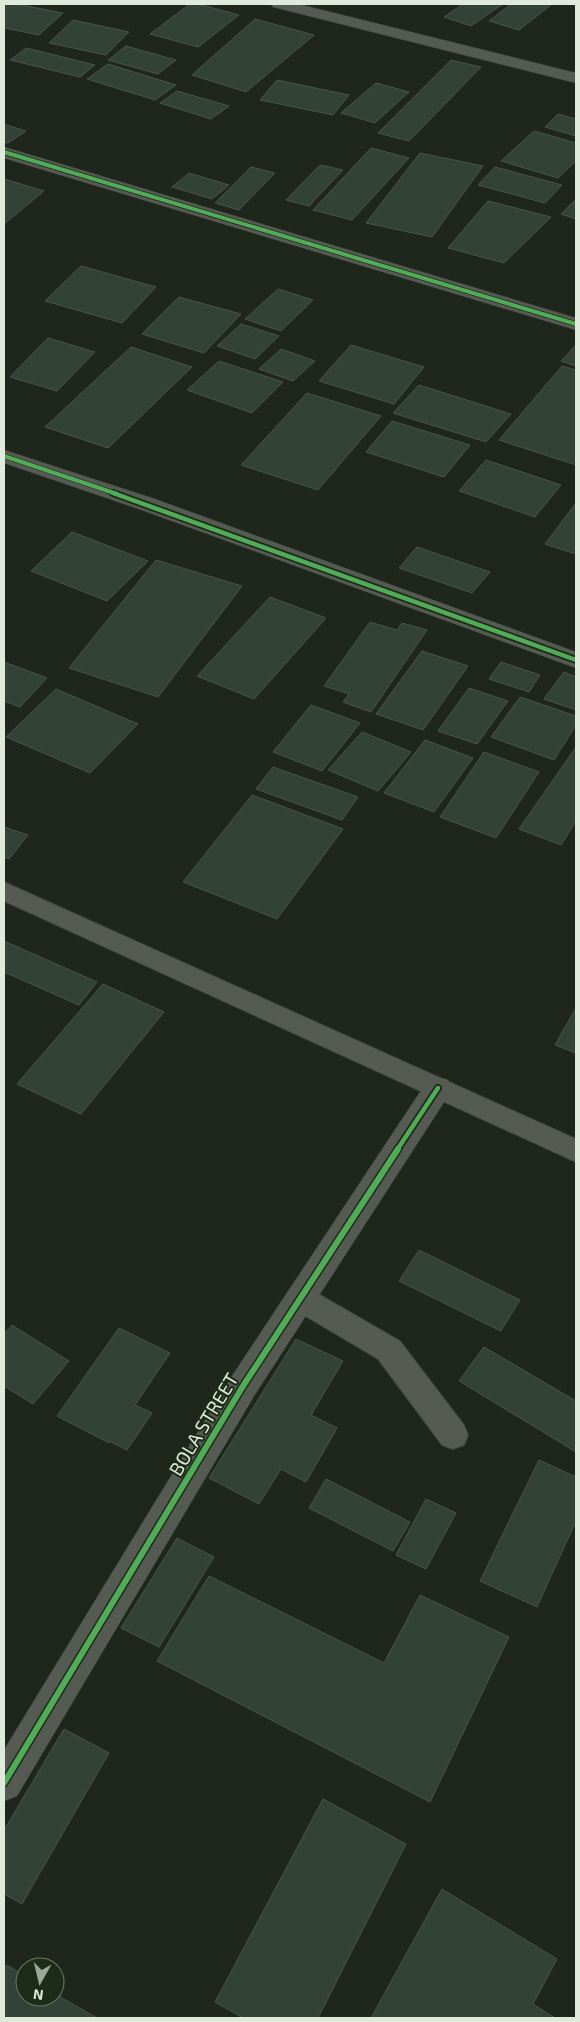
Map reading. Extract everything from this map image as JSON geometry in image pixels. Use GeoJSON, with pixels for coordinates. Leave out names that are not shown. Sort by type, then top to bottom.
{"type":"FeatureCollection","features":[{"type":"Feature","properties":{"kind":"street"},"geometry":{"type":"LineString","coordinates":[[278,4],[576,78]]}},
{"type":"Feature","properties":{"kind":"street"},"geometry":{"type":"LineString","coordinates":[[4,152],[576,324]]}},
{"type":"Feature","properties":{"kind":"street"},"geometry":{"type":"LineString","coordinates":[[4,456],[147,504],[576,660]]}},
{"type":"Feature","properties":{"kind":"street","name":"BOLA STREET"},"geometry":{"type":"LineString","coordinates":[[4,1783],[243,1386],[438,1088]]}},
{"type":"Feature","properties":{"kind":"lane"},"geometry":{"type":"LineString","coordinates":[[4,891],[576,1150]]}},
{"type":"Feature","properties":{"kind":"lane"},"geometry":{"type":"LineString","coordinates":[[300,1298],[389,1350],[453,1435]]}},
{"type":"Feature","properties":{"kind":"building"},"geometry":{"type":"Polygon","coordinates":[[[4,4],[16,4],[63,13],[39,35],[4,28],[4,4]]]}},
{"type":"Feature","properties":{"kind":"building"},"geometry":{"type":"Polygon","coordinates":[[[190,4],[198,4],[239,15],[198,47],[150,34],[190,4]]]}},
{"type":"Feature","properties":{"kind":"building"},"geometry":{"type":"Polygon","coordinates":[[[463,4],[503,4],[471,26],[444,17],[463,4]]]}},
{"type":"Feature","properties":{"kind":"building"},"geometry":{"type":"Polygon","coordinates":[[[511,4],[552,4],[519,30],[489,21],[511,4]]]}},
{"type":"Feature","properties":{"kind":"building"},"geometry":{"type":"Polygon","coordinates":[[[255,19],[314,35],[246,92],[192,75],[255,19]]]}},
{"type":"Feature","properties":{"kind":"building"},"geometry":{"type":"Polygon","coordinates":[[[73,20],[129,32],[106,55],[49,43],[73,20]]]}},
{"type":"Feature","properties":{"kind":"building"},"geometry":{"type":"Polygon","coordinates":[[[126,46],[176,60],[158,74],[108,60],[126,46]]]}},
{"type":"Feature","properties":{"kind":"building"},"geometry":{"type":"Polygon","coordinates":[[[26,48],[95,65],[80,77],[10,60],[26,48]]]}},
{"type":"Feature","properties":{"kind":"building"},"geometry":{"type":"Polygon","coordinates":[[[451,60],[481,67],[409,141],[378,133],[451,60]]]}},
{"type":"Feature","properties":{"kind":"building"},"geometry":{"type":"Polygon","coordinates":[[[108,64],[176,85],[155,100],[87,79],[108,64]]]}},
{"type":"Feature","properties":{"kind":"building"},"geometry":{"type":"Polygon","coordinates":[[[277,80],[349,95],[333,115],[260,100],[277,80]]]}},
{"type":"Feature","properties":{"kind":"building"},"geometry":{"type":"Polygon","coordinates":[[[376,83],[409,92],[375,123],[341,113],[376,83]]]}},
{"type":"Feature","properties":{"kind":"building"},"geometry":{"type":"Polygon","coordinates":[[[177,91],[229,106],[211,119],[160,103],[177,91]]]}},
{"type":"Feature","properties":{"kind":"building"},"geometry":{"type":"Polygon","coordinates":[[[558,114],[576,119],[576,136],[545,127],[558,114]]]}},
{"type":"Feature","properties":{"kind":"building"},"geometry":{"type":"Polygon","coordinates":[[[4,124],[26,131],[8,143],[4,142],[4,124]]]}},
{"type":"Feature","properties":{"kind":"building"},"geometry":{"type":"Polygon","coordinates":[[[534,131],[576,143],[576,161],[558,178],[501,161],[534,131]]]}},
{"type":"Feature","properties":{"kind":"building"},"geometry":{"type":"Polygon","coordinates":[[[371,148],[409,158],[352,220],[313,210],[371,148]]]}},
{"type":"Feature","properties":{"kind":"building"},"geometry":{"type":"Polygon","coordinates":[[[420,153],[483,166],[432,237],[366,223],[420,153]]]}},
{"type":"Feature","properties":{"kind":"building"},"geometry":{"type":"Polygon","coordinates":[[[320,165],[343,170],[309,206],[286,200],[320,165]]]}},
{"type":"Feature","properties":{"kind":"building"},"geometry":{"type":"Polygon","coordinates":[[[251,167],[275,173],[239,210],[215,203],[251,167]]]}},
{"type":"Feature","properties":{"kind":"building"},"geometry":{"type":"Polygon","coordinates":[[[495,167],[562,185],[545,203],[478,185],[495,167]]]}},
{"type":"Feature","properties":{"kind":"building"},"geometry":{"type":"Polygon","coordinates":[[[189,173],[229,185],[212,199],[172,187],[189,173]]]}},
{"type":"Feature","properties":{"kind":"building"},"geometry":{"type":"Polygon","coordinates":[[[4,179],[44,191],[4,224],[4,179]]]}},
{"type":"Feature","properties":{"kind":"building"},"geometry":{"type":"Polygon","coordinates":[[[576,199],[576,219],[561,214],[576,199]]]}},
{"type":"Feature","properties":{"kind":"building"},"geometry":{"type":"Polygon","coordinates":[[[488,201],[551,217],[504,263],[448,248],[488,201]]]}},
{"type":"Feature","properties":{"kind":"building"},"geometry":{"type":"Polygon","coordinates":[[[81,266],[156,287],[122,323],[45,301],[81,266]]]}},
{"type":"Feature","properties":{"kind":"building"},"geometry":{"type":"Polygon","coordinates":[[[278,289],[313,300],[281,331],[245,319],[278,289]]]}},
{"type":"Feature","properties":{"kind":"building"},"geometry":{"type":"Polygon","coordinates":[[[179,297],[241,314],[204,353],[142,334],[179,297]]]}},
{"type":"Feature","properties":{"kind":"building"},"geometry":{"type":"Polygon","coordinates":[[[241,324],[279,336],[255,359],[217,346],[241,324]]]}},
{"type":"Feature","properties":{"kind":"building"},"geometry":{"type":"Polygon","coordinates":[[[48,338],[95,352],[57,391],[10,377],[48,338]]]}},
{"type":"Feature","properties":{"kind":"building"},"geometry":{"type":"Polygon","coordinates":[[[351,345],[424,367],[394,404],[319,381],[351,345]]]}},
{"type":"Feature","properties":{"kind":"building"},"geometry":{"type":"Polygon","coordinates":[[[576,345],[576,366],[561,361],[576,345]]]}},
{"type":"Feature","properties":{"kind":"building"},"geometry":{"type":"Polygon","coordinates":[[[131,347],[192,367],[108,448],[45,427],[131,347]]]}},
{"type":"Feature","properties":{"kind":"building"},"geometry":{"type":"Polygon","coordinates":[[[281,349],[315,361],[293,381],[259,369],[281,349]]]}},
{"type":"Feature","properties":{"kind":"building"},"geometry":{"type":"Polygon","coordinates":[[[219,361],[283,382],[252,413],[187,390],[219,361]]]}},
{"type":"Feature","properties":{"kind":"building"},"geometry":{"type":"Polygon","coordinates":[[[562,366],[576,370],[576,465],[499,440],[562,366]]]}},
{"type":"Feature","properties":{"kind":"building"},"geometry":{"type":"Polygon","coordinates":[[[419,385],[511,414],[486,442],[393,413],[419,385]]]}},
{"type":"Feature","properties":{"kind":"building"},"geometry":{"type":"Polygon","coordinates":[[[307,393],[381,416],[318,490],[241,465],[307,393]]]}},
{"type":"Feature","properties":{"kind":"building"},"geometry":{"type":"Polygon","coordinates":[[[392,421],[470,445],[444,477],[366,452],[392,421]]]}},
{"type":"Feature","properties":{"kind":"building"},"geometry":{"type":"Polygon","coordinates":[[[486,460],[561,485],[535,517],[459,491],[486,460]]]}},
{"type":"Feature","properties":{"kind":"building"},"geometry":{"type":"Polygon","coordinates":[[[576,503],[576,554],[545,544],[576,503]]]}},
{"type":"Feature","properties":{"kind":"building"},"geometry":{"type":"Polygon","coordinates":[[[72,532],[148,561],[107,601],[31,571],[72,532]]]}},
{"type":"Feature","properties":{"kind":"building"},"geometry":{"type":"Polygon","coordinates":[[[417,547],[490,572],[472,593],[399,568],[417,547]]]}},
{"type":"Feature","properties":{"kind":"building"},"geometry":{"type":"Polygon","coordinates":[[[156,560],[242,586],[158,697],[69,668],[156,560]]]}},
{"type":"Feature","properties":{"kind":"building"},"geometry":{"type":"Polygon","coordinates":[[[270,597],[326,618],[254,699],[197,676],[270,597]]]}},
{"type":"Feature","properties":{"kind":"building"},"geometry":{"type":"Polygon","coordinates":[[[370,622],[397,630],[402,623],[427,630],[371,712],[343,702],[349,694],[324,686],[370,622]]]}},
{"type":"Feature","properties":{"kind":"building"},"geometry":{"type":"Polygon","coordinates":[[[422,651],[468,666],[423,730],[376,714],[422,651]]]}},
{"type":"Feature","properties":{"kind":"building"},"geometry":{"type":"Polygon","coordinates":[[[4,662],[47,678],[20,707],[4,701],[4,662]]]}},
{"type":"Feature","properties":{"kind":"building"},"geometry":{"type":"Polygon","coordinates":[[[501,662],[540,675],[529,692],[489,679],[501,662]]]}},
{"type":"Feature","properties":{"kind":"building"},"geometry":{"type":"Polygon","coordinates":[[[564,672],[576,677],[576,710],[544,699],[564,672]]]}},
{"type":"Feature","properties":{"kind":"building"},"geometry":{"type":"Polygon","coordinates":[[[469,688],[508,701],[477,744],[438,731],[469,688]]]}},
{"type":"Feature","properties":{"kind":"building"},"geometry":{"type":"Polygon","coordinates":[[[56,689],[138,724],[90,773],[6,737],[56,689]]]}},
{"type":"Feature","properties":{"kind":"building"},"geometry":{"type":"Polygon","coordinates":[[[520,697],[576,716],[576,725],[554,760],[491,737],[520,697]]]}},
{"type":"Feature","properties":{"kind":"building"},"geometry":{"type":"Polygon","coordinates":[[[311,705],[360,723],[322,771],[273,752],[311,705]]]}},
{"type":"Feature","properties":{"kind":"building"},"geometry":{"type":"Polygon","coordinates":[[[362,732],[411,752],[378,791],[328,770],[362,732]]]}},
{"type":"Feature","properties":{"kind":"building"},"geometry":{"type":"Polygon","coordinates":[[[425,740],[473,758],[434,812],[384,793],[425,740]]]}},
{"type":"Feature","properties":{"kind":"building"},"geometry":{"type":"Polygon","coordinates":[[[576,747],[576,821],[561,845],[519,829],[576,747]]]}},
{"type":"Feature","properties":{"kind":"building"},"geometry":{"type":"Polygon","coordinates":[[[484,752],[539,772],[496,838],[440,817],[484,752]]]}},
{"type":"Feature","properties":{"kind":"building"},"geometry":{"type":"Polygon","coordinates":[[[273,767],[358,797],[342,820],[256,789],[273,767]]]}},
{"type":"Feature","properties":{"kind":"building"},"geometry":{"type":"Polygon","coordinates":[[[252,795],[343,829],[277,919],[183,882],[252,795]]]}},
{"type":"Feature","properties":{"kind":"building"},"geometry":{"type":"Polygon","coordinates":[[[4,827],[28,835],[9,859],[4,857],[4,827]]]}},
{"type":"Feature","properties":{"kind":"building"},"geometry":{"type":"Polygon","coordinates":[[[4,941],[97,982],[79,1005],[4,972],[4,941]]]}},
{"type":"Feature","properties":{"kind":"building"},"geometry":{"type":"Polygon","coordinates":[[[103,984],[164,1012],[81,1114],[17,1084],[103,984]]]}},
{"type":"Feature","properties":{"kind":"building"},"geometry":{"type":"Polygon","coordinates":[[[576,1008],[576,1053],[555,1045],[576,1008]]]}},
{"type":"Feature","properties":{"kind":"building"},"geometry":{"type":"Polygon","coordinates":[[[419,1250],[520,1300],[501,1331],[399,1281],[419,1250]]]}},
{"type":"Feature","properties":{"kind":"building"},"geometry":{"type":"Polygon","coordinates":[[[12,1325],[69,1361],[33,1404],[4,1386],[4,1334],[12,1325]]]}},
{"type":"Feature","properties":{"kind":"building"},"geometry":{"type":"Polygon","coordinates":[[[119,1328],[170,1353],[135,1405],[152,1413],[127,1450],[109,1441],[109,1443],[57,1416],[119,1328]]]}},
{"type":"Feature","properties":{"kind":"building"},"geometry":{"type":"Polygon","coordinates":[[[296,1339],[343,1361],[311,1415],[337,1428],[306,1482],[281,1469],[259,1504],[209,1478],[296,1339]]]}},
{"type":"Feature","properties":{"kind":"building"},"geometry":{"type":"Polygon","coordinates":[[[484,1347],[576,1401],[576,1452],[459,1381],[484,1347]]]}},
{"type":"Feature","properties":{"kind":"building"},"geometry":{"type":"Polygon","coordinates":[[[539,1460],[576,1477],[576,1521],[537,1607],[480,1581],[539,1460]]]}},
{"type":"Feature","properties":{"kind":"building"},"geometry":{"type":"Polygon","coordinates":[[[326,1479],[410,1522],[393,1551],[309,1508],[326,1479]]]}},
{"type":"Feature","properties":{"kind":"building"},"geometry":{"type":"Polygon","coordinates":[[[426,1499],[456,1513],[426,1569],[396,1555],[426,1499]]]}},
{"type":"Feature","properties":{"kind":"building"},"geometry":{"type":"Polygon","coordinates":[[[177,1538],[214,1557],[159,1647],[121,1628],[177,1538]]]}},
{"type":"Feature","properties":{"kind":"building"},"geometry":{"type":"Polygon","coordinates":[[[209,1576],[384,1663],[420,1595],[509,1637],[430,1802],[157,1661],[209,1576]]]}},
{"type":"Feature","properties":{"kind":"building"},"geometry":{"type":"Polygon","coordinates":[[[64,1729],[109,1753],[22,1904],[4,1894],[4,1830],[64,1729]]]}},
{"type":"Feature","properties":{"kind":"building"},"geometry":{"type":"Polygon","coordinates":[[[323,1799],[406,1844],[318,2018],[243,2018],[215,2002],[323,1799]]]}},
{"type":"Feature","properties":{"kind":"building"},"geometry":{"type":"Polygon","coordinates":[[[442,1889],[557,1959],[533,2004],[555,2018],[371,2018],[442,1889]]]}},
{"type":"Feature","properties":{"kind":"building"},"geometry":{"type":"Polygon","coordinates":[[[7,1965],[15,1970],[15,2007],[65,2007],[65,2000],[97,2018],[4,2018],[4,1970],[7,1965]]]}},
{"type":"Feature","properties":{"kind":"cycle path"},"geometry":{"type":"LineString","coordinates":[[4,152],[576,324]]}},
{"type":"Feature","properties":{"kind":"cycle path"},"geometry":{"type":"LineString","coordinates":[[4,456],[147,504],[576,660]]}},
{"type":"Feature","properties":{"kind":"cycle path"},"geometry":{"type":"LineString","coordinates":[[4,1783],[243,1386],[438,1088]]}}]}
